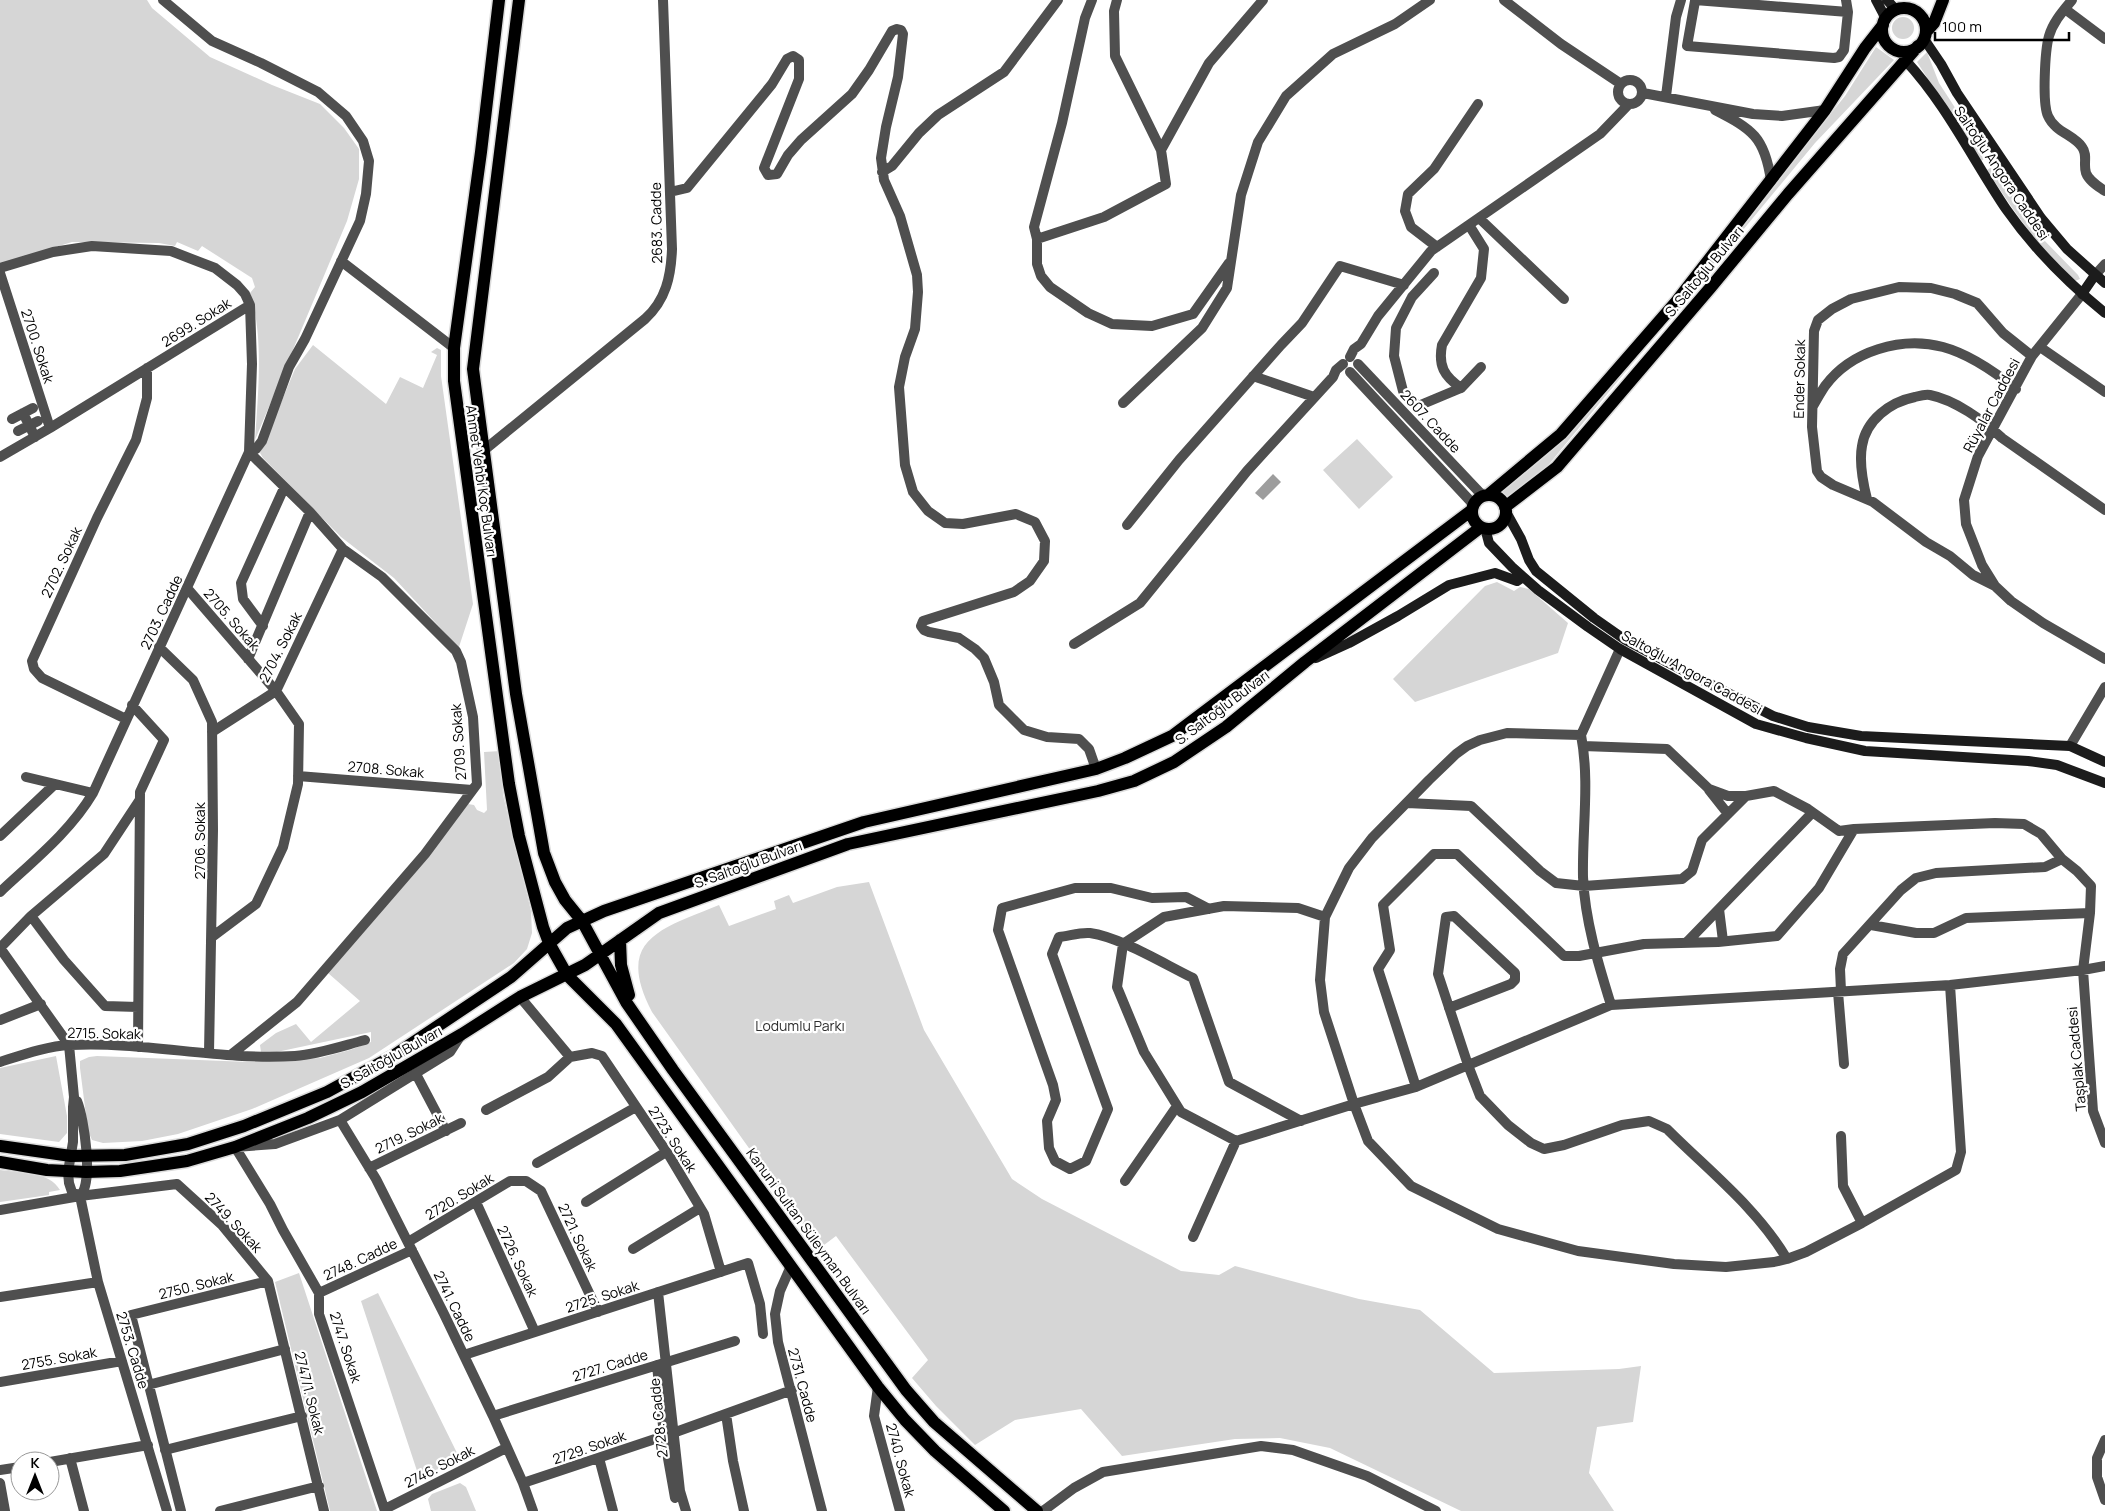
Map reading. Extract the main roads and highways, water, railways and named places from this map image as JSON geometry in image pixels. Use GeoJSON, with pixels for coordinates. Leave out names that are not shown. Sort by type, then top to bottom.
{"type":"FeatureCollection","features":[{"type":"Feature","properties":{"kind":"main road","name":"Ahmet Vehbi Koç Bulvarı"},"geometry":{"type":"LineString","coordinates":[[499,0],[481,152],[454,348],[454,380],[459,428],[508,776],[519,836],[543,927],[549,943],[567,975]]}},
{"type":"Feature","properties":{"kind":"main road","name":"Ahmet Vehbi Koç Bulvarı"},"geometry":{"type":"LineString","coordinates":[[519,0],[474,354],[474,382],[516,694],[540,839],[555,882],[565,900],[582,921],[592,938]]}},
{"type":"Feature","properties":{"kind":"main road","name":"S. Saltoğlu Bulvarı"},"geometry":{"type":"LineString","coordinates":[[0,1162],[68,1172],[120,1171],[171,1164],[235,1147],[348,1099],[462,1034],[520,997],[543,984],[567,975],[600,955],[659,913],[848,844],[1098,791],[1134,781],[1174,762],[1226,727],[1306,662],[1483,528],[1498,526],[1502,522],[1505,509],[1557,467],[1711,288],[1794,186],[1906,61],[1934,23],[1943,0]]}},
{"type":"Feature","properties":{"kind":"main road"},"geometry":{"type":"LineString","coordinates":[[1896,5],[1909,8],[1918,13],[1925,21],[1923,39],[1906,52],[1892,48],[1885,39],[1884,22],[1896,5]]}},
{"type":"Feature","properties":{"kind":"main road","name":"S. Saltoğlu Bulvarı"},"geometry":{"type":"LineString","coordinates":[[0,1146],[71,1156],[150,1152],[188,1144],[234,1130],[320,1095],[363,1073],[422,1037],[511,978],[567,928],[607,910],[864,822],[1096,769],[1172,736],[1473,508],[1561,434],[1676,302],[1771,181],[1825,110],[1884,22]]}},
{"type":"Feature","properties":{"kind":"main road"},"geometry":{"type":"LineString","coordinates":[[1486,496],[1498,498],[1505,509]]}},
{"type":"Feature","properties":{"kind":"main road"},"geometry":{"type":"LineString","coordinates":[[1473,508],[1474,520],[1483,528]]}},
{"type":"Feature","properties":{"kind":"main road","name":"Kanuni Sultan Süleyman Bulvarı"},"geometry":{"type":"LineString","coordinates":[[592,938],[626,1002],[673,1070],[906,1390],[934,1422],[1037,1511]]}},
{"type":"Feature","properties":{"kind":"main road"},"geometry":{"type":"LineString","coordinates":[[620,940],[624,981],[636,1016]]}},
{"type":"Feature","properties":{"kind":"main road"},"geometry":{"type":"LineString","coordinates":[[567,975],[616,1024],[878,1387],[905,1420],[935,1451],[1004,1511]]}},
{"type":"Feature","properties":{"kind":"park label","name":"Lodumlu Parkı"},"geometry":{"type":"Point","coordinates":[800,1025]}}]}
